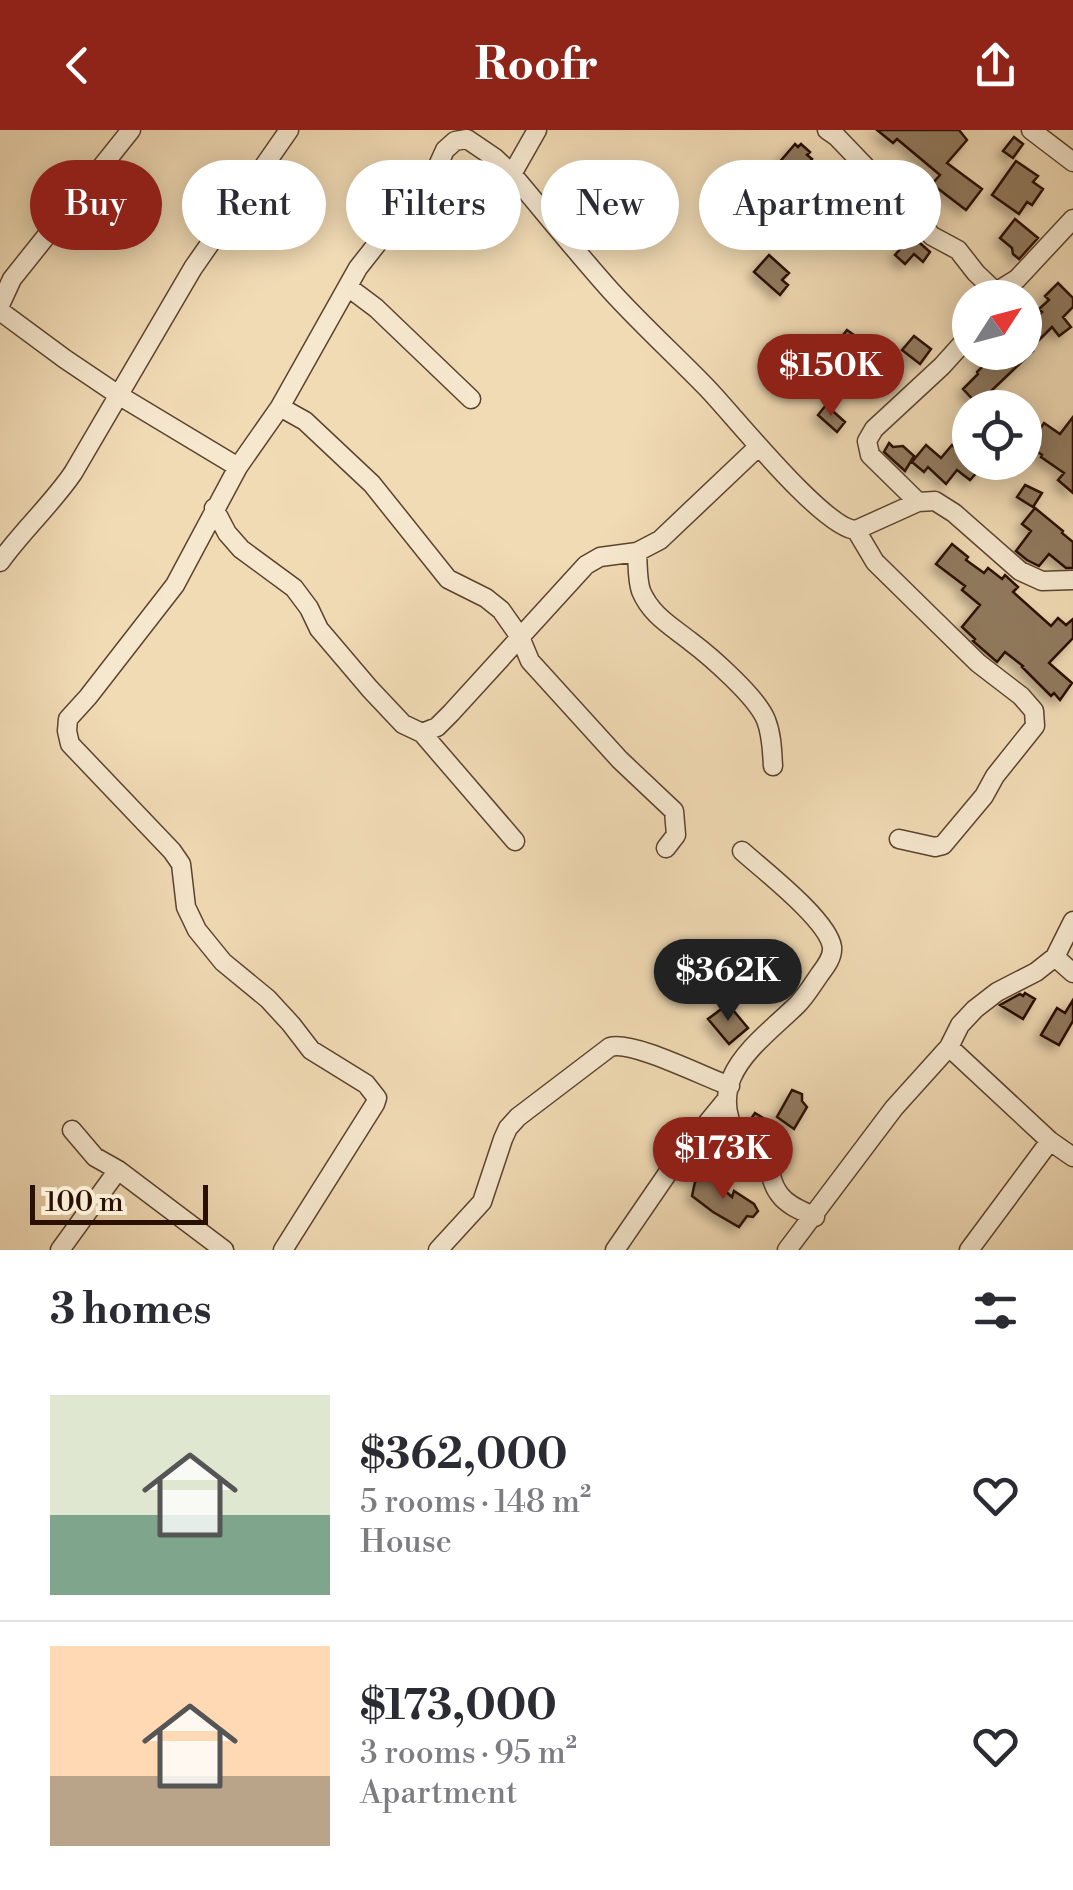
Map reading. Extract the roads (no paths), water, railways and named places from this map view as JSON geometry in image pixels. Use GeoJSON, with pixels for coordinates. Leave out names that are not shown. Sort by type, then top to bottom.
{"type":"FeatureCollection","features":[{"type":"Feature","properties":{"kind":"street"},"geometry":{"type":"LineString","coordinates":[[131,130],[12,278],[0,308],[65,360],[238,467]]}},
{"type":"Feature","properties":{"kind":"street"},"geometry":{"type":"LineString","coordinates":[[0,562],[74,473],[194,268],[290,130]]}},
{"type":"Feature","properties":{"kind":"street"},"geometry":{"type":"LineString","coordinates":[[520,160],[537,130]]}},
{"type":"Feature","properties":{"kind":"street"},"geometry":{"type":"LineString","coordinates":[[827,130],[932,236],[958,250],[982,280]]}},
{"type":"Feature","properties":{"kind":"street"},"geometry":{"type":"LineString","coordinates":[[1031,130],[1073,162]]}},
{"type":"Feature","properties":{"kind":"street"},"geometry":{"type":"LineString","coordinates":[[440,160],[455,141],[467,140],[497,160]]}},
{"type":"Feature","properties":{"kind":"street"},"geometry":{"type":"LineString","coordinates":[[521,185],[613,292],[829,518],[848,530],[856,530],[918,502],[936,501],[1020,571],[1042,581],[1073,580]]}},
{"type":"Feature","properties":{"kind":"street"},"geometry":{"type":"LineString","coordinates":[[1015,280],[1073,218]]}},
{"type":"Feature","properties":{"kind":"street"},"geometry":{"type":"LineString","coordinates":[[284,1250],[377,1098],[366,1084],[311,1050],[268,999],[223,962],[197,930],[186,906],[181,864],[70,744],[68,719],[174,586],[238,467],[280,407],[358,268],[372,250]]}},
{"type":"Feature","properties":{"kind":"street"},"geometry":{"type":"LineString","coordinates":[[348,287],[376,308],[471,400]]}},
{"type":"Feature","properties":{"kind":"street"},"geometry":{"type":"LineString","coordinates":[[918,502],[870,455],[867,442],[874,430],[952,355]]}},
{"type":"Feature","properties":{"kind":"street"},"geometry":{"type":"LineString","coordinates":[[280,407],[305,421],[372,484],[448,578],[502,610],[530,661],[620,760],[674,810],[676,835],[666,848]]}},
{"type":"Feature","properties":{"kind":"street"},"geometry":{"type":"LineString","coordinates":[[422,733],[444,720],[586,565],[600,557],[637,552],[660,540],[758,447]]}},
{"type":"Feature","properties":{"kind":"street"},"geometry":{"type":"LineString","coordinates":[[214,508],[241,549],[294,588],[319,629],[370,688],[403,724],[422,733],[515,841]]}},
{"type":"Feature","properties":{"kind":"street"},"geometry":{"type":"LineString","coordinates":[[856,530],[875,562],[978,663],[1034,711],[1035,726],[942,845],[899,839]]}},
{"type":"Feature","properties":{"kind":"street"},"geometry":{"type":"LineString","coordinates":[[637,552],[642,594],[654,610],[757,704],[770,736],[773,766]]}},
{"type":"Feature","properties":{"kind":"street"},"geometry":{"type":"LineString","coordinates":[[742,852],[802,904],[828,936],[833,949],[829,963],[800,1001],[754,1044],[734,1069],[728,1093],[733,1128],[746,1153],[766,1163],[781,1197],[814,1216]]}},
{"type":"Feature","properties":{"kind":"street"},"geometry":{"type":"LineString","coordinates":[[788,1250],[894,1108],[949,1046],[960,1024],[997,992],[1055,958],[1073,920]]}},
{"type":"Feature","properties":{"kind":"street"},"geometry":{"type":"LineString","coordinates":[[1055,958],[1073,973]]}},
{"type":"Feature","properties":{"kind":"street"},"geometry":{"type":"LineString","coordinates":[[438,1250],[486,1196],[508,1128],[610,1047],[618,1044],[642,1050],[728,1093]]}},
{"type":"Feature","properties":{"kind":"street"},"geometry":{"type":"LineString","coordinates":[[949,1046],[1073,1158]]}},
{"type":"Feature","properties":{"kind":"street"},"geometry":{"type":"LineString","coordinates":[[614,1250],[728,1093]]}},
{"type":"Feature","properties":{"kind":"street"},"geometry":{"type":"LineString","coordinates":[[72,1130],[95,1157],[224,1250]]}},
{"type":"Feature","properties":{"kind":"street"},"geometry":{"type":"LineString","coordinates":[[968,1250],[1050,1140]]}},
{"type":"Feature","properties":{"kind":"street"},"geometry":{"type":"LineString","coordinates":[[60,1250],[118,1170]]}}]}
